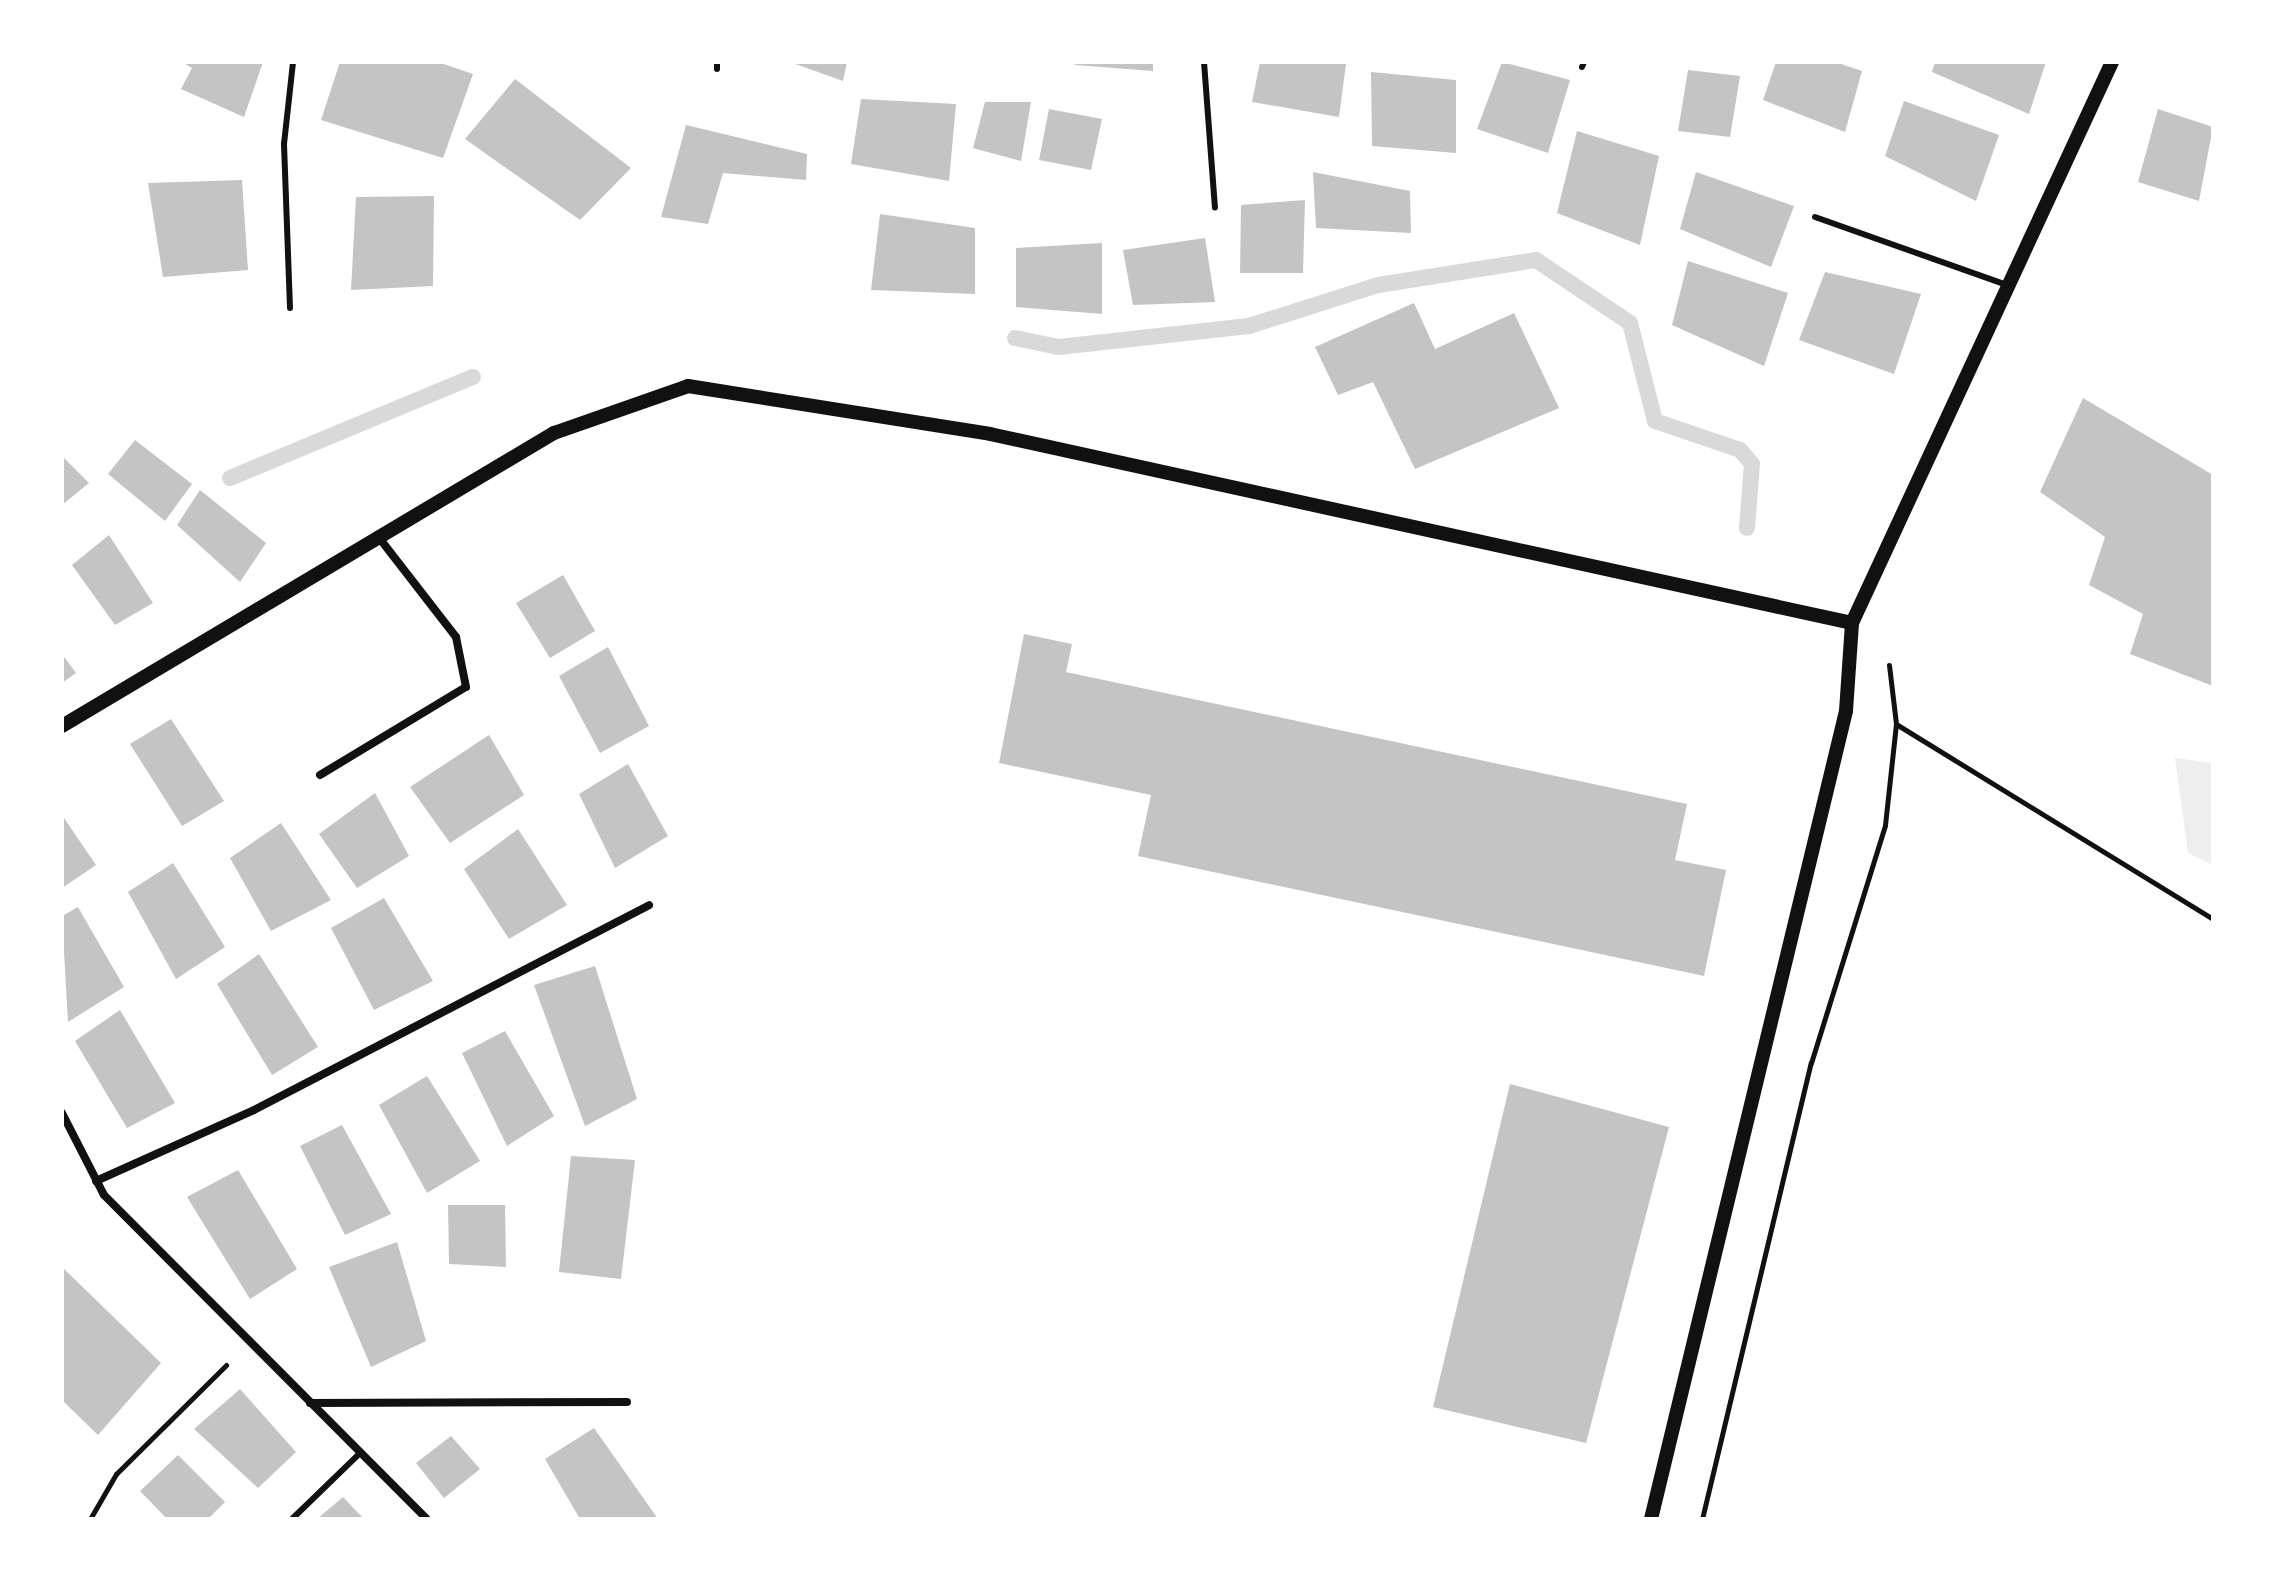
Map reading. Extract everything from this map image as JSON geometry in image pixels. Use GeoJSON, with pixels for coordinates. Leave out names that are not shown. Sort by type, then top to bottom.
{"type":"FeatureCollection","features":[{"type":"Feature","properties":{"kind":"street"},"geometry":{"type":"LineString","coordinates":[[1651,1519],[1846,711],[1852,623],[2112,62]]}},
{"type":"Feature","properties":{"kind":"street"},"geometry":{"type":"LineString","coordinates":[[62,726],[376,533],[554,433],[688,386],[990,434],[1852,623]]}},
{"type":"Feature","properties":{"kind":"street"},"geometry":{"type":"LineString","coordinates":[[320,775],[466,687],[456,637],[376,533]]}},
{"type":"Feature","properties":{"kind":"street"},"geometry":{"type":"LineString","coordinates":[[96,1181],[254,1110],[649,905]]}},
{"type":"Feature","properties":{"kind":"street"},"geometry":{"type":"LineString","coordinates":[[62,1113],[96,1181],[250,1342],[427,1519]]}},
{"type":"Feature","properties":{"kind":"street"},"geometry":{"type":"LineString","coordinates":[[310,1403],[627,1402]]}},
{"type":"Feature","properties":{"kind":"lane"},"geometry":{"type":"LineString","coordinates":[[290,308],[284,144],[293,62]]}},
{"type":"Feature","properties":{"kind":"lane"},"geometry":{"type":"LineString","coordinates":[[1204,62],[1215,208]]}},
{"type":"Feature","properties":{"kind":"lane"},"geometry":{"type":"LineString","coordinates":[[1815,217],[2008,285]]}},
{"type":"Feature","properties":{"kind":"lane"},"geometry":{"type":"LineString","coordinates":[[292,1519],[360,1453]]}},
{"type":"Feature","properties":{"kind":"path"},"geometry":{"type":"LineString","coordinates":[[1702,1519],[1811,1063],[1885,825],[1896,724],[1887,647]]}},
{"type":"Feature","properties":{"kind":"path"},"geometry":{"type":"LineString","coordinates":[[1896,724],[2213,919]]}},
{"type":"Feature","properties":{"kind":"path"},"geometry":{"type":"LineString","coordinates":[[90,1519],[116,1474],[250,1342]]}},
{"type":"Feature","properties":{"kind":"shaded area"},"geometry":{"type":"Polygon","coordinates":[[[2175,758],[2213,763],[2213,865],[2188,853],[2175,758]]]}},
{"type":"Feature","properties":{"kind":"building"},"geometry":{"type":"Polygon","coordinates":[[[182,62],[263,62],[244,117],[181,89],[192,68],[182,62]]]}},
{"type":"Feature","properties":{"kind":"building"},"geometry":{"type":"Polygon","coordinates":[[[340,62],[438,62],[473,74],[443,158],[321,120],[340,62]]]}},
{"type":"Feature","properties":{"kind":"building"},"geometry":{"type":"Polygon","coordinates":[[[790,62],[847,62],[843,81],[790,62]]]}},
{"type":"Feature","properties":{"kind":"building"},"geometry":{"type":"Polygon","coordinates":[[[1075,62],[1153,62],[1153,71],[1075,65],[1075,62]]]}},
{"type":"Feature","properties":{"kind":"building"},"geometry":{"type":"Polygon","coordinates":[[[1260,62],[1346,64],[1339,117],[1252,102],[1260,62]]]}},
{"type":"Feature","properties":{"kind":"building"},"geometry":{"type":"Polygon","coordinates":[[[1502,62],[1570,80],[1548,153],[1477,129],[1502,62]]]}},
{"type":"Feature","properties":{"kind":"building"},"geometry":{"type":"Polygon","coordinates":[[[1776,62],[1835,62],[1862,71],[1845,132],[1763,100],[1776,62]]]}},
{"type":"Feature","properties":{"kind":"building"},"geometry":{"type":"Polygon","coordinates":[[[1935,62],[2046,62],[2029,114],[1932,72],[1935,62]]]}},
{"type":"Feature","properties":{"kind":"building"},"geometry":{"type":"Polygon","coordinates":[[[1688,70],[1740,76],[1730,137],[1678,131],[1688,70]]]}},
{"type":"Feature","properties":{"kind":"building"},"geometry":{"type":"Polygon","coordinates":[[[1371,72],[1456,80],[1456,153],[1372,146],[1371,72]]]}},
{"type":"Feature","properties":{"kind":"building"},"geometry":{"type":"Polygon","coordinates":[[[515,79],[631,168],[580,220],[465,139],[515,79]]]}},
{"type":"Feature","properties":{"kind":"building"},"geometry":{"type":"Polygon","coordinates":[[[861,99],[956,104],[949,181],[851,164],[861,99]]]}},
{"type":"Feature","properties":{"kind":"building"},"geometry":{"type":"Polygon","coordinates":[[[1904,101],[1999,135],[1976,201],[1885,156],[1904,101]]]}},
{"type":"Feature","properties":{"kind":"building"},"geometry":{"type":"Polygon","coordinates":[[[985,102],[1031,102],[1021,161],[973,148],[985,102]]]}},
{"type":"Feature","properties":{"kind":"building"},"geometry":{"type":"Polygon","coordinates":[[[1049,109],[1102,119],[1091,170],[1039,160],[1049,109]]]}},
{"type":"Feature","properties":{"kind":"building"},"geometry":{"type":"Polygon","coordinates":[[[2158,109],[2213,127],[2199,201],[2138,182],[2158,109]]]}},
{"type":"Feature","properties":{"kind":"building"},"geometry":{"type":"Polygon","coordinates":[[[686,125],[807,154],[806,180],[723,173],[708,224],[661,217],[686,125]]]}},
{"type":"Feature","properties":{"kind":"building"},"geometry":{"type":"Polygon","coordinates":[[[1577,131],[1659,156],[1640,245],[1557,213],[1577,131]]]}},
{"type":"Feature","properties":{"kind":"building"},"geometry":{"type":"Polygon","coordinates":[[[1313,172],[1410,191],[1411,233],[1316,228],[1313,172]]]}},
{"type":"Feature","properties":{"kind":"building"},"geometry":{"type":"Polygon","coordinates":[[[1696,172],[1794,206],[1771,267],[1680,229],[1696,172]]]}},
{"type":"Feature","properties":{"kind":"building"},"geometry":{"type":"Polygon","coordinates":[[[242,180],[248,270],[163,277],[148,183],[242,180]]]}},
{"type":"Feature","properties":{"kind":"building"},"geometry":{"type":"Polygon","coordinates":[[[434,196],[433,286],[351,290],[356,197],[434,196]]]}},
{"type":"Feature","properties":{"kind":"building"},"geometry":{"type":"Polygon","coordinates":[[[1305,200],[1303,273],[1240,273],[1241,205],[1305,200]]]}},
{"type":"Feature","properties":{"kind":"building"},"geometry":{"type":"Polygon","coordinates":[[[880,214],[975,228],[975,294],[871,290],[880,214]]]}},
{"type":"Feature","properties":{"kind":"building"},"geometry":{"type":"Polygon","coordinates":[[[1205,238],[1215,302],[1133,305],[1123,250],[1205,238]]]}},
{"type":"Feature","properties":{"kind":"building"},"geometry":{"type":"Polygon","coordinates":[[[1102,243],[1102,314],[1016,307],[1016,248],[1102,243]]]}},
{"type":"Feature","properties":{"kind":"building"},"geometry":{"type":"Polygon","coordinates":[[[1688,261],[1788,293],[1764,366],[1672,325],[1688,261]]]}},
{"type":"Feature","properties":{"kind":"building"},"geometry":{"type":"Polygon","coordinates":[[[1825,272],[1921,294],[1894,374],[1799,340],[1825,272]]]}},
{"type":"Feature","properties":{"kind":"building"},"geometry":{"type":"Polygon","coordinates":[[[1414,303],[1435,349],[1514,313],[1559,408],[1415,469],[1373,382],[1338,395],[1315,347],[1414,303]]]}},
{"type":"Feature","properties":{"kind":"building"},"geometry":{"type":"Polygon","coordinates":[[[2083,398],[2213,475],[2213,686],[2130,654],[2143,614],[2089,585],[2105,537],[2040,492],[2083,398]]]}},
{"type":"Feature","properties":{"kind":"building"},"geometry":{"type":"Polygon","coordinates":[[[135,440],[192,484],[165,521],[108,474],[135,440]]]}},
{"type":"Feature","properties":{"kind":"building"},"geometry":{"type":"Polygon","coordinates":[[[62,456],[89,483],[62,505],[62,456]]]}},
{"type":"Feature","properties":{"kind":"building"},"geometry":{"type":"Polygon","coordinates":[[[200,490],[266,543],[240,582],[177,525],[200,490]]]}},
{"type":"Feature","properties":{"kind":"building"},"geometry":{"type":"Polygon","coordinates":[[[109,535],[153,603],[115,625],[72,565],[109,535]]]}},
{"type":"Feature","properties":{"kind":"building"},"geometry":{"type":"Polygon","coordinates":[[[563,575],[595,631],[550,658],[516,603],[563,575]]]}},
{"type":"Feature","properties":{"kind":"building"},"geometry":{"type":"Polygon","coordinates":[[[1024,634],[1072,644],[1066,672],[1687,804],[1675,860],[1726,870],[1704,976],[1138,856],[1151,795],[999,763],[1024,634]]]}},
{"type":"Feature","properties":{"kind":"building"},"geometry":{"type":"Polygon","coordinates":[[[608,647],[649,726],[600,753],[559,676],[608,647]]]}},
{"type":"Feature","properties":{"kind":"building"},"geometry":{"type":"Polygon","coordinates":[[[62,654],[76,673],[62,683],[62,654]]]}},
{"type":"Feature","properties":{"kind":"building"},"geometry":{"type":"Polygon","coordinates":[[[171,719],[224,801],[182,826],[130,744],[171,719]]]}},
{"type":"Feature","properties":{"kind":"building"},"geometry":{"type":"Polygon","coordinates":[[[489,735],[524,795],[450,843],[410,787],[489,735]]]}},
{"type":"Feature","properties":{"kind":"building"},"geometry":{"type":"Polygon","coordinates":[[[628,764],[668,836],[615,868],[579,794],[628,764]]]}},
{"type":"Feature","properties":{"kind":"building"},"geometry":{"type":"Polygon","coordinates":[[[375,793],[409,856],[357,888],[319,834],[375,793]]]}},
{"type":"Feature","properties":{"kind":"building"},"geometry":{"type":"Polygon","coordinates":[[[62,815],[96,865],[62,888],[62,815]]]}},
{"type":"Feature","properties":{"kind":"building"},"geometry":{"type":"Polygon","coordinates":[[[281,823],[331,900],[271,931],[230,858],[281,823]]]}},
{"type":"Feature","properties":{"kind":"building"},"geometry":{"type":"Polygon","coordinates":[[[518,829],[567,905],[509,939],[464,869],[518,829]]]}},
{"type":"Feature","properties":{"kind":"building"},"geometry":{"type":"Polygon","coordinates":[[[173,863],[225,947],[176,979],[128,892],[173,863]]]}},
{"type":"Feature","properties":{"kind":"building"},"geometry":{"type":"Polygon","coordinates":[[[384,898],[433,981],[374,1010],[331,928],[384,898]]]}},
{"type":"Feature","properties":{"kind":"building"},"geometry":{"type":"Polygon","coordinates":[[[78,907],[124,987],[68,1022],[62,916],[78,907]]]}},
{"type":"Feature","properties":{"kind":"building"},"geometry":{"type":"Polygon","coordinates":[[[259,954],[318,1047],[272,1075],[217,984],[259,954]]]}},
{"type":"Feature","properties":{"kind":"building"},"geometry":{"type":"Polygon","coordinates":[[[595,966],[637,1099],[585,1126],[534,985],[595,966]]]}},
{"type":"Feature","properties":{"kind":"building"},"geometry":{"type":"Polygon","coordinates":[[[120,1010],[175,1103],[127,1128],[75,1041],[120,1010]]]}},
{"type":"Feature","properties":{"kind":"building"},"geometry":{"type":"Polygon","coordinates":[[[505,1031],[554,1116],[507,1146],[462,1053],[505,1031]]]}},
{"type":"Feature","properties":{"kind":"building"},"geometry":{"type":"Polygon","coordinates":[[[427,1076],[480,1161],[427,1193],[379,1105],[427,1076]]]}},
{"type":"Feature","properties":{"kind":"building"},"geometry":{"type":"Polygon","coordinates":[[[1510,1084],[1669,1127],[1586,1443],[1433,1407],[1510,1084]]]}},
{"type":"Feature","properties":{"kind":"building"},"geometry":{"type":"Polygon","coordinates":[[[342,1125],[391,1214],[345,1235],[300,1146],[342,1125]]]}},
{"type":"Feature","properties":{"kind":"building"},"geometry":{"type":"Polygon","coordinates":[[[571,1156],[635,1160],[621,1279],[559,1272],[571,1156]]]}},
{"type":"Feature","properties":{"kind":"building"},"geometry":{"type":"Polygon","coordinates":[[[238,1170],[297,1269],[250,1299],[187,1197],[238,1170]]]}},
{"type":"Feature","properties":{"kind":"building"},"geometry":{"type":"Polygon","coordinates":[[[448,1205],[505,1205],[506,1267],[449,1264],[448,1205]]]}},
{"type":"Feature","properties":{"kind":"building"},"geometry":{"type":"Polygon","coordinates":[[[397,1242],[426,1341],[371,1367],[329,1267],[397,1242]]]}},
{"type":"Feature","properties":{"kind":"building"},"geometry":{"type":"Polygon","coordinates":[[[62,1267],[161,1363],[98,1435],[62,1400],[62,1267]]]}},
{"type":"Feature","properties":{"kind":"building"},"geometry":{"type":"Polygon","coordinates":[[[240,1389],[296,1452],[258,1488],[194,1429],[240,1389]]]}},
{"type":"Feature","properties":{"kind":"building"},"geometry":{"type":"Polygon","coordinates":[[[594,1428],[658,1519],[580,1519],[545,1459],[594,1428]]]}},
{"type":"Feature","properties":{"kind":"building"},"geometry":{"type":"Polygon","coordinates":[[[451,1436],[480,1469],[444,1498],[416,1463],[451,1436]]]}},
{"type":"Feature","properties":{"kind":"building"},"geometry":{"type":"Polygon","coordinates":[[[178,1455],[225,1502],[208,1519],[167,1519],[140,1491],[178,1455]]]}},
{"type":"Feature","properties":{"kind":"building"},"geometry":{"type":"Polygon","coordinates":[[[343,1497],[364,1519],[317,1519],[343,1497]]]}},
{"type":"Feature","properties":{"kind":"waterway"},"geometry":{"type":"LineString","coordinates":[[1015,338],[1059,347],[1249,326],[1378,285],[1536,260],[1630,323],[1655,421],[1740,450],[1752,464],[1747,528]]}},
{"type":"Feature","properties":{"kind":"waterway"},"geometry":{"type":"LineString","coordinates":[[230,478],[473,377]]}}]}
